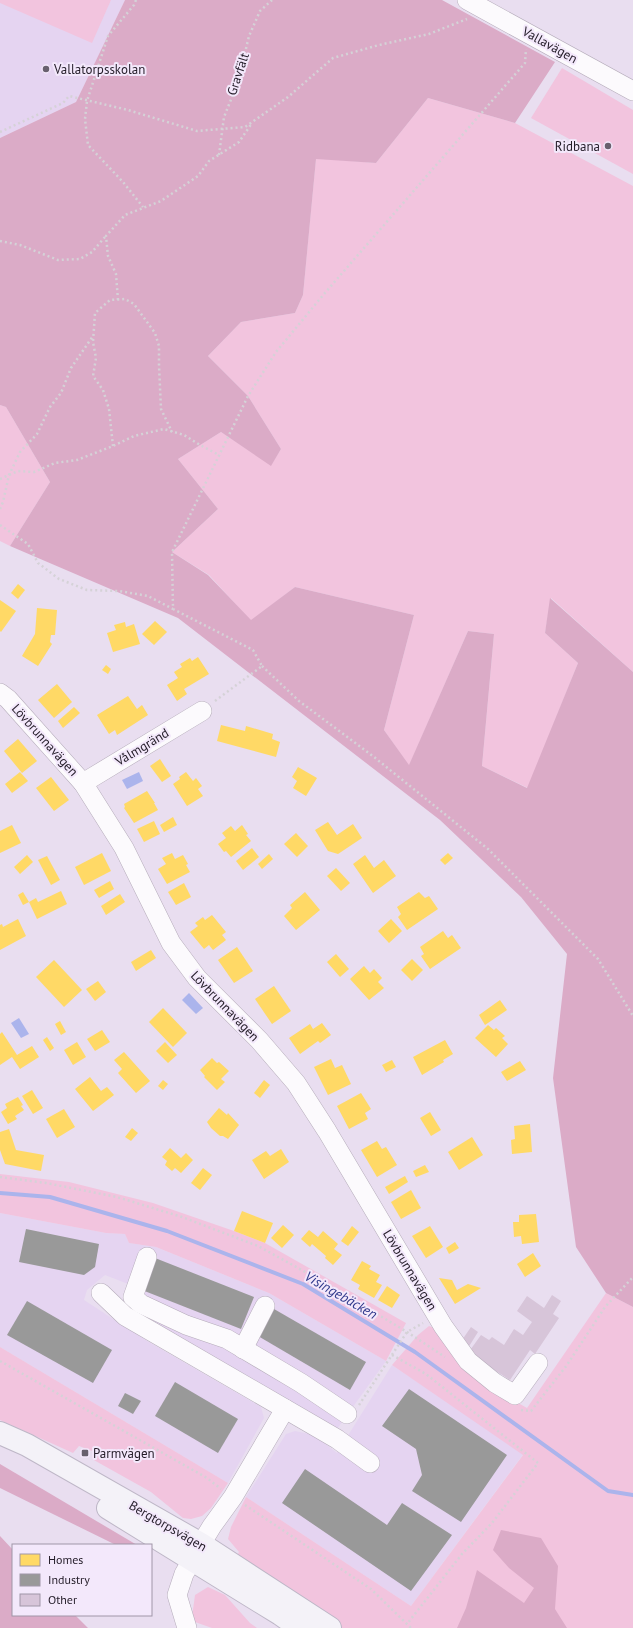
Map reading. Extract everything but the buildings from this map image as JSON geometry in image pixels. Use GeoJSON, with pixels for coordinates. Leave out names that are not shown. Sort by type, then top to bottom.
{"type":"FeatureCollection","features":[{"type":"Feature","properties":{"kind":"main road","name":"Bergtorpsvägen"},"geometry":{"type":"LineString","coordinates":[[0,1433],[27,1446],[197,1552],[300,1628]]}},
{"type":"Feature","properties":{"kind":"main road","name":"Bergtorpsvägen"},"geometry":{"type":"LineString","coordinates":[[0,1441],[21,1456],[197,1552],[330,1628]]}},
{"type":"Feature","properties":{"kind":"street","name":"Vallavägen"},"geometry":{"type":"LineString","coordinates":[[467,0],[633,91]]}},
{"type":"Feature","properties":{"kind":"street","name":"Lövbrunnavägen"},"geometry":{"type":"LineString","coordinates":[[0,693],[8,699],[83,783],[124,848],[171,943],[197,978],[259,1040],[296,1083],[327,1131],[443,1326],[468,1361],[495,1383],[515,1395],[538,1363]]}},
{"type":"Feature","properties":{"kind":"street","name":"Vålmgränd"},"geometry":{"type":"LineString","coordinates":[[83,783],[202,711]]}},
{"type":"Feature","properties":{"kind":"street"},"geometry":{"type":"LineString","coordinates":[[147,1257],[133,1297],[141,1304],[186,1325],[227,1339],[301,1384],[353,1410]]}},
{"type":"Feature","properties":{"kind":"street"},"geometry":{"type":"LineString","coordinates":[[101,1293],[125,1316],[288,1411],[343,1444],[370,1463]]}},
{"type":"Feature","properties":{"kind":"street"},"geometry":{"type":"LineString","coordinates":[[243,1349],[265,1306]]}},
{"type":"Feature","properties":{"kind":"street"},"geometry":{"type":"LineString","coordinates":[[176,1345],[186,1325]]}},
{"type":"Feature","properties":{"kind":"street"},"geometry":{"type":"LineString","coordinates":[[187,1628],[177,1595],[184,1574],[212,1526],[233,1498],[288,1411],[301,1384]]}},
{"type":"Feature","properties":{"kind":"path"},"geometry":{"type":"LineString","coordinates":[[136,0],[134,5],[108,36],[84,119],[88,145],[123,182],[143,207]]}},
{"type":"Feature","properties":{"kind":"path","name":"Gravfält"},"geometry":{"type":"LineString","coordinates":[[219,155],[224,117],[238,82],[249,36],[260,11],[272,0]]}},
{"type":"Feature","properties":{"kind":"path"},"geometry":{"type":"LineString","coordinates":[[0,132],[63,103],[69,96],[128,110],[197,131],[245,127],[288,97],[333,58],[379,45],[429,34],[487,11]]}},
{"type":"Feature","properties":{"kind":"path"},"geometry":{"type":"LineString","coordinates":[[173,609],[172,552],[248,396],[276,352],[324,294],[525,63],[528,33]]}},
{"type":"Feature","properties":{"kind":"path"},"geometry":{"type":"LineString","coordinates":[[0,241],[20,245],[58,260],[80,259],[92,252],[125,215],[161,201],[198,176],[209,161],[239,142],[254,121]]}},
{"type":"Feature","properties":{"kind":"path"},"geometry":{"type":"LineString","coordinates":[[106,236],[108,256],[116,274],[118,300]]}},
{"type":"Feature","properties":{"kind":"path"},"geometry":{"type":"LineString","coordinates":[[113,446],[109,409],[103,390],[93,376],[96,358],[94,335],[96,314],[110,300],[125,299],[134,304],[155,333],[159,346],[158,365],[161,409],[172,432]]}},
{"type":"Feature","properties":{"kind":"path"},"geometry":{"type":"LineString","coordinates":[[0,509],[9,475],[20,452],[37,434],[50,407],[61,393],[71,368],[94,335]]}},
{"type":"Feature","properties":{"kind":"path"},"geometry":{"type":"LineString","coordinates":[[0,479],[18,471],[34,472],[55,463],[77,460],[134,436],[164,430],[184,434],[200,445],[219,455]]}},
{"type":"Feature","properties":{"kind":"path"},"geometry":{"type":"LineString","coordinates":[[0,525],[28,544],[38,563],[59,579],[87,590],[119,591],[148,596],[253,650],[262,666],[299,701],[374,757],[488,849],[598,959],[633,1016]]}},
{"type":"Feature","properties":{"kind":"path"},"geometry":{"type":"LineString","coordinates":[[202,711],[262,666]]}},
{"type":"Feature","properties":{"kind":"path"},"geometry":{"type":"LineString","coordinates":[[0,1178],[46,1183],[117,1197],[182,1217],[258,1246],[329,1285],[408,1332]]}},
{"type":"Feature","properties":{"kind":"path"},"geometry":{"type":"LineString","coordinates":[[353,1410],[408,1332],[427,1320],[443,1326]]}},
{"type":"Feature","properties":{"kind":"path"},"geometry":{"type":"LineString","coordinates":[[392,1355],[426,1374],[538,1463],[492,1523],[462,1554],[407,1624]]}},
{"type":"Feature","properties":{"kind":"path"},"geometry":{"type":"LineString","coordinates":[[0,1360],[207,1478],[233,1498],[371,1589],[411,1628]]}},
{"type":"Feature","properties":{"kind":"shaded area","name":"Vallatorpsskolan"},"geometry":{"type":"Polygon","coordinates":[[[0,0],[125,0],[76,102],[0,138],[0,0]]]}},
{"type":"Feature","properties":{"kind":"shaded area"},"geometry":{"type":"Polygon","coordinates":[[[0,0],[111,0],[92,43],[0,3],[0,0]]]}},
{"type":"Feature","properties":{"kind":"shaded area"},"geometry":{"type":"Polygon","coordinates":[[[125,0],[442,0],[555,62],[515,123],[428,98],[376,163],[316,159],[303,295],[295,313],[241,322],[208,356],[248,396],[281,449],[271,466],[221,432],[178,459],[218,509],[172,552],[208,575],[251,620],[295,587],[414,615],[384,730],[409,765],[468,631],[494,634],[482,766],[527,788],[578,663],[545,633],[550,598],[633,672],[633,1307],[606,1293],[576,1247],[553,1078],[567,954],[521,897],[440,820],[178,618],[10,546],[50,482],[6,407],[0,405],[0,138],[76,102],[125,0]]]}},
{"type":"Feature","properties":{"kind":"shaded area","name":"Ridbana"},"geometry":{"type":"Polygon","coordinates":[[[562,68],[633,110],[633,174],[531,118],[562,68]]]}},
{"type":"Feature","properties":{"kind":"shaded area"},"geometry":{"type":"Polygon","coordinates":[[[428,98],[515,123],[633,186],[633,672],[551,598],[545,633],[578,663],[528,788],[482,766],[494,634],[468,631],[409,766],[384,730],[414,615],[295,587],[251,621],[209,575],[172,552],[218,509],[178,459],[221,432],[271,465],[281,449],[248,396],[208,356],[241,322],[295,313],[303,295],[316,158],[376,163],[428,98]]]}},
{"type":"Feature","properties":{"kind":"shaded area"},"geometry":{"type":"Polygon","coordinates":[[[0,405],[6,407],[50,482],[10,546],[0,541],[0,405]]]}},
{"type":"Feature","properties":{"kind":"shaded area"},"geometry":{"type":"Polygon","coordinates":[[[0,1174],[69,1182],[153,1203],[234,1231],[265,1243],[406,1323],[386,1361],[269,1293],[156,1247],[129,1243],[125,1234],[106,1233],[0,1213],[0,1174]]]}},
{"type":"Feature","properties":{"kind":"shaded area"},"geometry":{"type":"Polygon","coordinates":[[[0,1213],[106,1233],[125,1234],[129,1243],[156,1247],[269,1293],[386,1361],[337,1429],[135,1313],[130,1305],[128,1284],[105,1275],[87,1290],[84,1300],[147,1341],[261,1407],[264,1418],[228,1483],[0,1347],[0,1213]]]}},
{"type":"Feature","properties":{"kind":"shaded area"},"geometry":{"type":"Polygon","coordinates":[[[606,1293],[633,1307],[633,1628],[342,1628],[304,1601],[236,1557],[239,1552],[228,1539],[231,1527],[246,1497],[411,1606],[523,1455],[392,1365],[418,1335],[429,1326],[440,1330],[511,1399],[527,1408],[606,1293]]]}},
{"type":"Feature","properties":{"kind":"shaded area"},"geometry":{"type":"Polygon","coordinates":[[[0,1347],[228,1483],[211,1508],[202,1516],[191,1519],[183,1518],[151,1492],[92,1459],[92,1451],[79,1446],[73,1453],[0,1420],[0,1347]]]}},
{"type":"Feature","properties":{"kind":"shaded area"},"geometry":{"type":"Polygon","coordinates":[[[392,1365],[524,1453],[411,1606],[246,1497],[286,1434],[295,1431],[314,1435],[337,1453],[392,1365]]]}},
{"type":"Feature","properties":{"kind":"shaded area"},"geometry":{"type":"Polygon","coordinates":[[[0,1464],[135,1544],[114,1544],[0,1488],[0,1464]]]}},
{"type":"Feature","properties":{"kind":"shaded area"},"geometry":{"type":"Polygon","coordinates":[[[501,1530],[541,1538],[558,1566],[555,1609],[567,1628],[457,1628],[466,1608],[477,1570],[524,1603],[534,1588],[509,1568],[493,1550],[501,1530]]]}},
{"type":"Feature","properties":{"kind":"shaded area"},"geometry":{"type":"Polygon","coordinates":[[[0,1536],[12,1549],[12,1616],[76,1616],[88,1628],[0,1628],[0,1536]]]}},
{"type":"Feature","properties":{"kind":"shaded area"},"geometry":{"type":"Polygon","coordinates":[[[208,1587],[225,1595],[250,1623],[257,1628],[212,1628],[195,1622],[192,1617],[195,1595],[208,1587]]]}},
{"type":"Feature","properties":{"kind":"water"},"geometry":{"type":"Polygon","coordinates":[[[139,772],[143,781],[127,789],[122,780],[139,772]]]}},
{"type":"Feature","properties":{"kind":"water"},"geometry":{"type":"Polygon","coordinates":[[[189,993],[203,1008],[196,1014],[182,1000],[189,993]]]}},
{"type":"Feature","properties":{"kind":"water"},"geometry":{"type":"Polygon","coordinates":[[[19,1018],[29,1034],[21,1038],[11,1023],[19,1018]]]}},
{"type":"Feature","properties":{"kind":"waterway","name":"Visingebäcken"},"geometry":{"type":"LineString","coordinates":[[0,1193],[50,1197],[167,1231],[303,1284],[415,1352],[608,1491],[633,1495]]}},
{"type":"Feature","properties":{"kind":"place","name":"Vallatorpsskolan"},"geometry":{"type":"Point","coordinates":[46,69]}},
{"type":"Feature","properties":{"kind":"place","name":"Ridbana"},"geometry":{"type":"Point","coordinates":[608,146]}},
{"type":"Feature","properties":{"kind":"place","name":"Parmvägen"},"geometry":{"type":"Point","coordinates":[85,1453]}}]}
